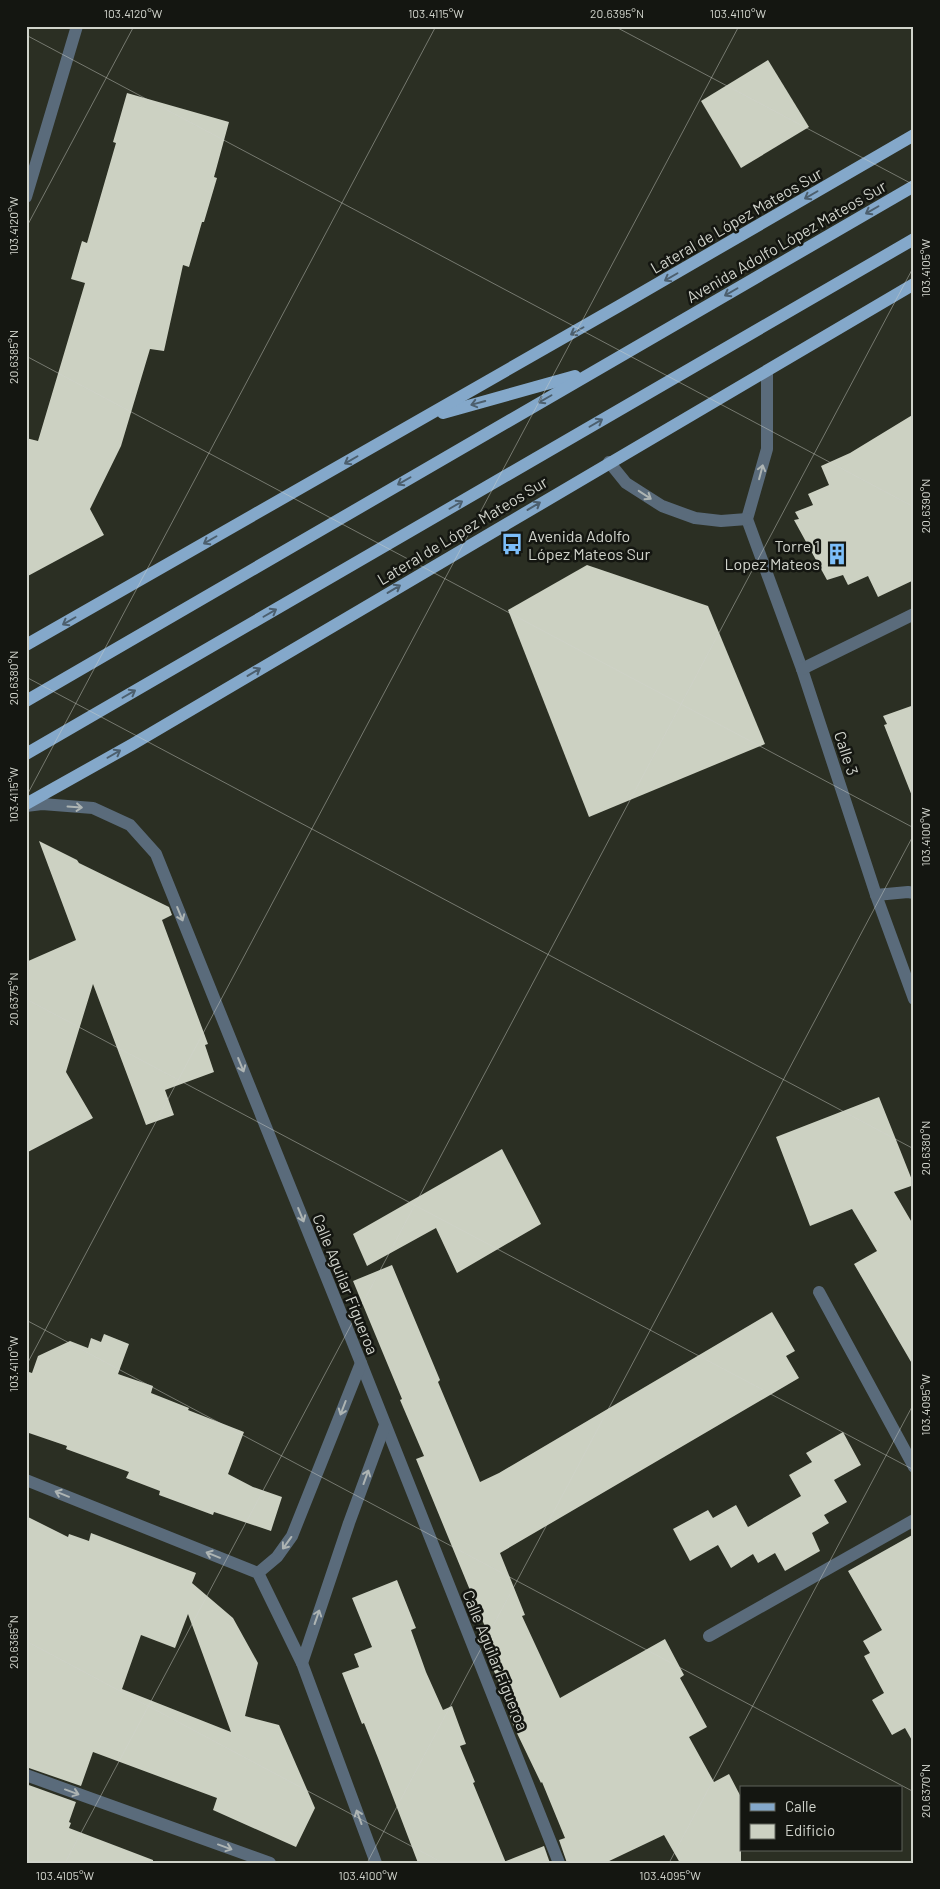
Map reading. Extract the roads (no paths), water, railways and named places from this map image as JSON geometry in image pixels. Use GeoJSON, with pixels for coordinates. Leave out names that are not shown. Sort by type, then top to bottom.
{"type":"FeatureCollection","features":[{"type":"Feature","properties":{"kind":"main road","name":"Lateral de López Mateos Sur"},"geometry":{"type":"LineString","coordinates":[[26,645],[914,136]]}},
{"type":"Feature","properties":{"kind":"main road","name":"Avenida Adolfo López Mateos Sur"},"geometry":{"type":"LineString","coordinates":[[26,701],[914,186]]}},
{"type":"Feature","properties":{"kind":"main road"},"geometry":{"type":"LineString","coordinates":[[26,754],[914,239]]}},
{"type":"Feature","properties":{"kind":"main road","name":"Lateral de López Mateos Sur"},"geometry":{"type":"LineString","coordinates":[[26,805],[133,744],[913,284]]}},
{"type":"Feature","properties":{"kind":"main road"},"geometry":{"type":"LineString","coordinates":[[424,418],[592,372]]}},
{"type":"Feature","properties":{"kind":"street"},"geometry":{"type":"LineString","coordinates":[[26,197],[77,26]]}},
{"type":"Feature","properties":{"kind":"street"},"geometry":{"type":"LineString","coordinates":[[609,462],[626,483],[662,506],[695,518],[721,521],[746,519],[767,449],[766,372]]}},
{"type":"Feature","properties":{"kind":"street","name":"Calle 3"},"geometry":{"type":"LineString","coordinates":[[746,519],[802,669],[876,895],[914,999]]}},
{"type":"Feature","properties":{"kind":"street"},"geometry":{"type":"LineString","coordinates":[[802,669],[914,614]]}},
{"type":"Feature","properties":{"kind":"street","name":"Calle Aguilar Figueroa"},"geometry":{"type":"LineString","coordinates":[[26,805],[42,804],[93,808],[130,825],[156,854],[361,1363],[559,1863]]}},
{"type":"Feature","properties":{"kind":"street"},"geometry":{"type":"LineString","coordinates":[[876,895],[914,893]]}},
{"type":"Feature","properties":{"kind":"street"},"geometry":{"type":"LineString","coordinates":[[819,1292],[914,1467]]}},
{"type":"Feature","properties":{"kind":"street"},"geometry":{"type":"LineString","coordinates":[[258,1573],[277,1557],[292,1536],[361,1363]]}},
{"type":"Feature","properties":{"kind":"street"},"geometry":{"type":"LineString","coordinates":[[302,1664],[349,1523],[385,1425]]}},
{"type":"Feature","properties":{"kind":"street"},"geometry":{"type":"LineString","coordinates":[[26,1480],[258,1573],[302,1664],[376,1863]]}},
{"type":"Feature","properties":{"kind":"street"},"geometry":{"type":"LineString","coordinates":[[709,1636],[914,1520]]}},
{"type":"Feature","properties":{"kind":"street"},"geometry":{"type":"LineString","coordinates":[[26,1775],[270,1863]]}},
{"type":"Feature","properties":{"kind":"place","name":"Avenida Adolfo López Mateos Sur"},"geometry":{"type":"Point","coordinates":[512,544]}},
{"type":"Feature","properties":{"kind":"place","name":"Torre 1 Lopez Mateos"},"geometry":{"type":"Point","coordinates":[837,554]}}]}
